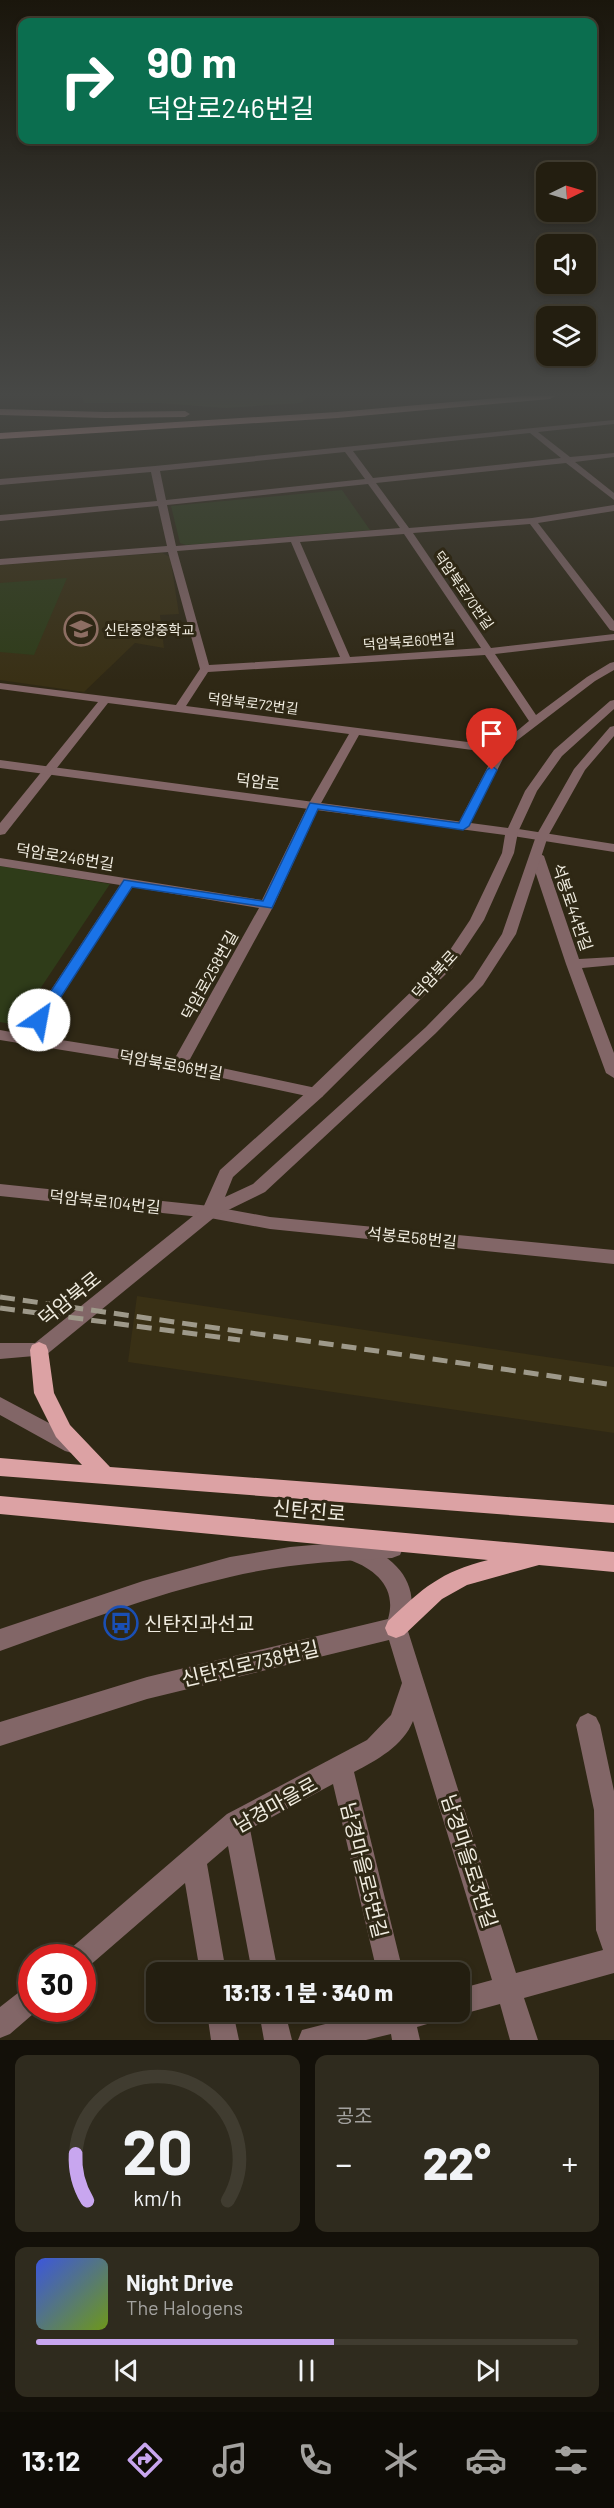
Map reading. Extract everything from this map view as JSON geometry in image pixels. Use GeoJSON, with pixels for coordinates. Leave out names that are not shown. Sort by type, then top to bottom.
{"type":"FeatureCollection","features":[{"type":"Feature","properties":{"kind":"main road"},"geometry":{"type":"LineString","coordinates":[[39,1350],[44,1393],[63,1431],[106,1476]]}},
{"type":"Feature","properties":{"kind":"main road","name":"신탄진로"},"geometry":{"type":"LineString","coordinates":[[0,1467],[614,1514]]}},
{"type":"Feature","properties":{"kind":"main road","name":"신탄진로"},"geometry":{"type":"LineString","coordinates":[[0,1505],[614,1562]]}},
{"type":"Feature","properties":{"kind":"main road"},"geometry":{"type":"LineString","coordinates":[[396,1628],[434,1592],[462,1576],[543,1556]]}},
{"type":"Feature","properties":{"kind":"street"},"geometry":{"type":"LineString","coordinates":[[160,491],[172,549],[205,669],[179,709]]}},
{"type":"Feature","properties":{"kind":"street"},"geometry":{"type":"LineString","coordinates":[[0,518],[279,491]]}},
{"type":"Feature","properties":{"kind":"street","name":"덕암북로70번길"},"geometry":{"type":"LineString","coordinates":[[376,491],[407,531],[490,651],[534,720]]}},
{"type":"Feature","properties":{"kind":"street"},"geometry":{"type":"LineString","coordinates":[[0,562],[532,521],[614,508]]}},
{"type":"Feature","properties":{"kind":"street"},"geometry":{"type":"LineString","coordinates":[[532,521],[614,628]]}},
{"type":"Feature","properties":{"kind":"street"},"geometry":{"type":"LineString","coordinates":[[295,540],[347,661]]}},
{"type":"Feature","properties":{"kind":"street","name":"덕암북로60번길"},"geometry":{"type":"LineString","coordinates":[[205,669],[490,651],[614,637]]}},
{"type":"Feature","properties":{"kind":"street"},"geometry":{"type":"LineString","coordinates":[[463,826],[502,750],[511,740],[534,720],[614,665]]}},
{"type":"Feature","properties":{"kind":"street","name":"덕암북로72번길"},"geometry":{"type":"LineString","coordinates":[[0,686],[502,750]]}},
{"type":"Feature","properties":{"kind":"street","name":"덕암로246번길"},"geometry":{"type":"LineString","coordinates":[[0,831],[105,700]]}},
{"type":"Feature","properties":{"kind":"street","name":"덕암북로"},"geometry":{"type":"LineString","coordinates":[[210,1212],[226,1174],[316,1093],[447,965],[477,920],[508,853],[512,832],[531,791],[558,753],[614,703]]}},
{"type":"Feature","properties":{"kind":"street","name":"덕암북로"},"geometry":{"type":"LineString","coordinates":[[39,1350],[210,1212],[259,1188],[431,1030],[478,982],[508,934],[537,856],[542,836],[580,769],[614,729]]}},
{"type":"Feature","properties":{"kind":"street","name":"덕암로258번길"},"geometry":{"type":"LineString","coordinates":[[180,1064],[267,905],[314,805],[356,731]]}},
{"type":"Feature","properties":{"kind":"street","name":"덕암로"},"geometry":{"type":"LineString","coordinates":[[0,764],[542,836],[614,848]]}},
{"type":"Feature","properties":{"kind":"street","name":"석봉로44번길"},"geometry":{"type":"LineString","coordinates":[[537,856],[573,964],[614,961]]}},
{"type":"Feature","properties":{"kind":"street","name":"덕암로246번길"},"geometry":{"type":"LineString","coordinates":[[0,862],[267,905]]}},
{"type":"Feature","properties":{"kind":"street"},"geometry":{"type":"LineString","coordinates":[[26,1039],[128,883]]}},
{"type":"Feature","properties":{"kind":"street"},"geometry":{"type":"LineString","coordinates":[[573,964],[613,1069]]}},
{"type":"Feature","properties":{"kind":"street","name":"덕암북로96번길"},"geometry":{"type":"LineString","coordinates":[[0,1035],[180,1064],[316,1093]]}},
{"type":"Feature","properties":{"kind":"street","name":"덕암북로104번길"},"geometry":{"type":"LineString","coordinates":[[0,1190],[210,1212]]}},
{"type":"Feature","properties":{"kind":"street","name":"석봉로58번길"},"geometry":{"type":"LineString","coordinates":[[210,1212],[270,1223],[614,1257]]}},
{"type":"Feature","properties":{"kind":"street"},"geometry":{"type":"LineString","coordinates":[[0,1351],[39,1350]]}},
{"type":"Feature","properties":{"kind":"street"},"geometry":{"type":"LineString","coordinates":[[0,1405],[80,1449]]}},
{"type":"Feature","properties":{"kind":"street"},"geometry":{"type":"LineString","coordinates":[[0,1640],[123,1598],[229,1568],[277,1558],[347,1550],[435,1547]]}},
{"type":"Feature","properties":{"kind":"street"},"geometry":{"type":"LineString","coordinates":[[347,1550],[370,1556],[383,1564],[392,1574],[400,1589],[403,1603],[396,1628],[413,1683]]}},
{"type":"Feature","properties":{"kind":"street","name":"신탄진로738번길"},"geometry":{"type":"LineString","coordinates":[[0,1734],[58,1713],[162,1683],[396,1628]]}},
{"type":"Feature","properties":{"kind":"street","name":"남경마을로"},"geometry":{"type":"LineString","coordinates":[[96,1944],[236,1823],[375,1748],[401,1722],[413,1683]]}},
{"type":"Feature","properties":{"kind":"street","name":"남경마을로3번길"},"geometry":{"type":"LineString","coordinates":[[413,1683],[525,2040]]}},
{"type":"Feature","properties":{"kind":"street"},"geometry":{"type":"LineString","coordinates":[[588,1725],[606,1810],[609,1930],[614,1946]]}},
{"type":"Feature","properties":{"kind":"street","name":"남경마을로5번길"},"geometry":{"type":"LineString","coordinates":[[341,1768],[388,1962]]}},
{"type":"Feature","properties":{"kind":"street"},"geometry":{"type":"LineString","coordinates":[[236,1823],[263,1962]]}},
{"type":"Feature","properties":{"kind":"street"},"geometry":{"type":"LineString","coordinates":[[194,1861],[211,1962]]}},
{"type":"Feature","properties":{"kind":"street"},"geometry":{"type":"LineString","coordinates":[[470,1999],[614,1960]]}},
{"type":"Feature","properties":{"kind":"street"},"geometry":{"type":"LineString","coordinates":[[0,2024],[18,2009]]}},
{"type":"Feature","properties":{"kind":"street"},"geometry":{"type":"LineString","coordinates":[[222,2022],[225,2040]]}},
{"type":"Feature","properties":{"kind":"street"},"geometry":{"type":"LineString","coordinates":[[274,2022],[278,2040]]}},
{"type":"Feature","properties":{"kind":"street"},"geometry":{"type":"LineString","coordinates":[[312,2040],[398,2022]]}},
{"type":"Feature","properties":{"kind":"shaded area","name":"신탄중앙중학교"},"geometry":{"type":"Polygon","coordinates":[[[162,553],[170,557],[179,614],[160,615],[164,648],[135,643],[84,692],[0,680],[0,565],[162,553]]]}},
{"type":"Feature","properties":{"kind":"shaded area"},"geometry":{"type":"Polygon","coordinates":[[[137,1296],[614,1367],[614,1433],[128,1362],[137,1296]]]}},
{"type":"Feature","properties":{"kind":"green space"},"geometry":{"type":"Polygon","coordinates":[[[343,491],[370,530],[186,545],[180,543],[171,506],[343,491]]]}},
{"type":"Feature","properties":{"kind":"green space"},"geometry":{"type":"Polygon","coordinates":[[[67,578],[34,655],[0,652],[0,583],[67,578]]]}},
{"type":"Feature","properties":{"kind":"green space"},"geometry":{"type":"Polygon","coordinates":[[[0,866],[110,884],[16,1025],[0,1022],[0,866]]]}},
{"type":"Feature","properties":{"kind":"railway"},"geometry":{"type":"LineString","coordinates":[[0,1297],[614,1385]]}},
{"type":"Feature","properties":{"kind":"railway"},"geometry":{"type":"LineString","coordinates":[[0,1308],[240,1340]]}},
{"type":"Feature","properties":{"kind":"place","name":"신탄중앙중학교"},"geometry":{"type":"Point","coordinates":[81,629]}},
{"type":"Feature","properties":{"kind":"place","name":"신탄진과선교"},"geometry":{"type":"Point","coordinates":[121,1623]}},
{"type":"Feature","properties":{"kind":"route"},"geometry":{"type":"LineString","coordinates":[[39,1020],[128,883],[267,905],[314,805],[463,826],[492,770]]}}]}
